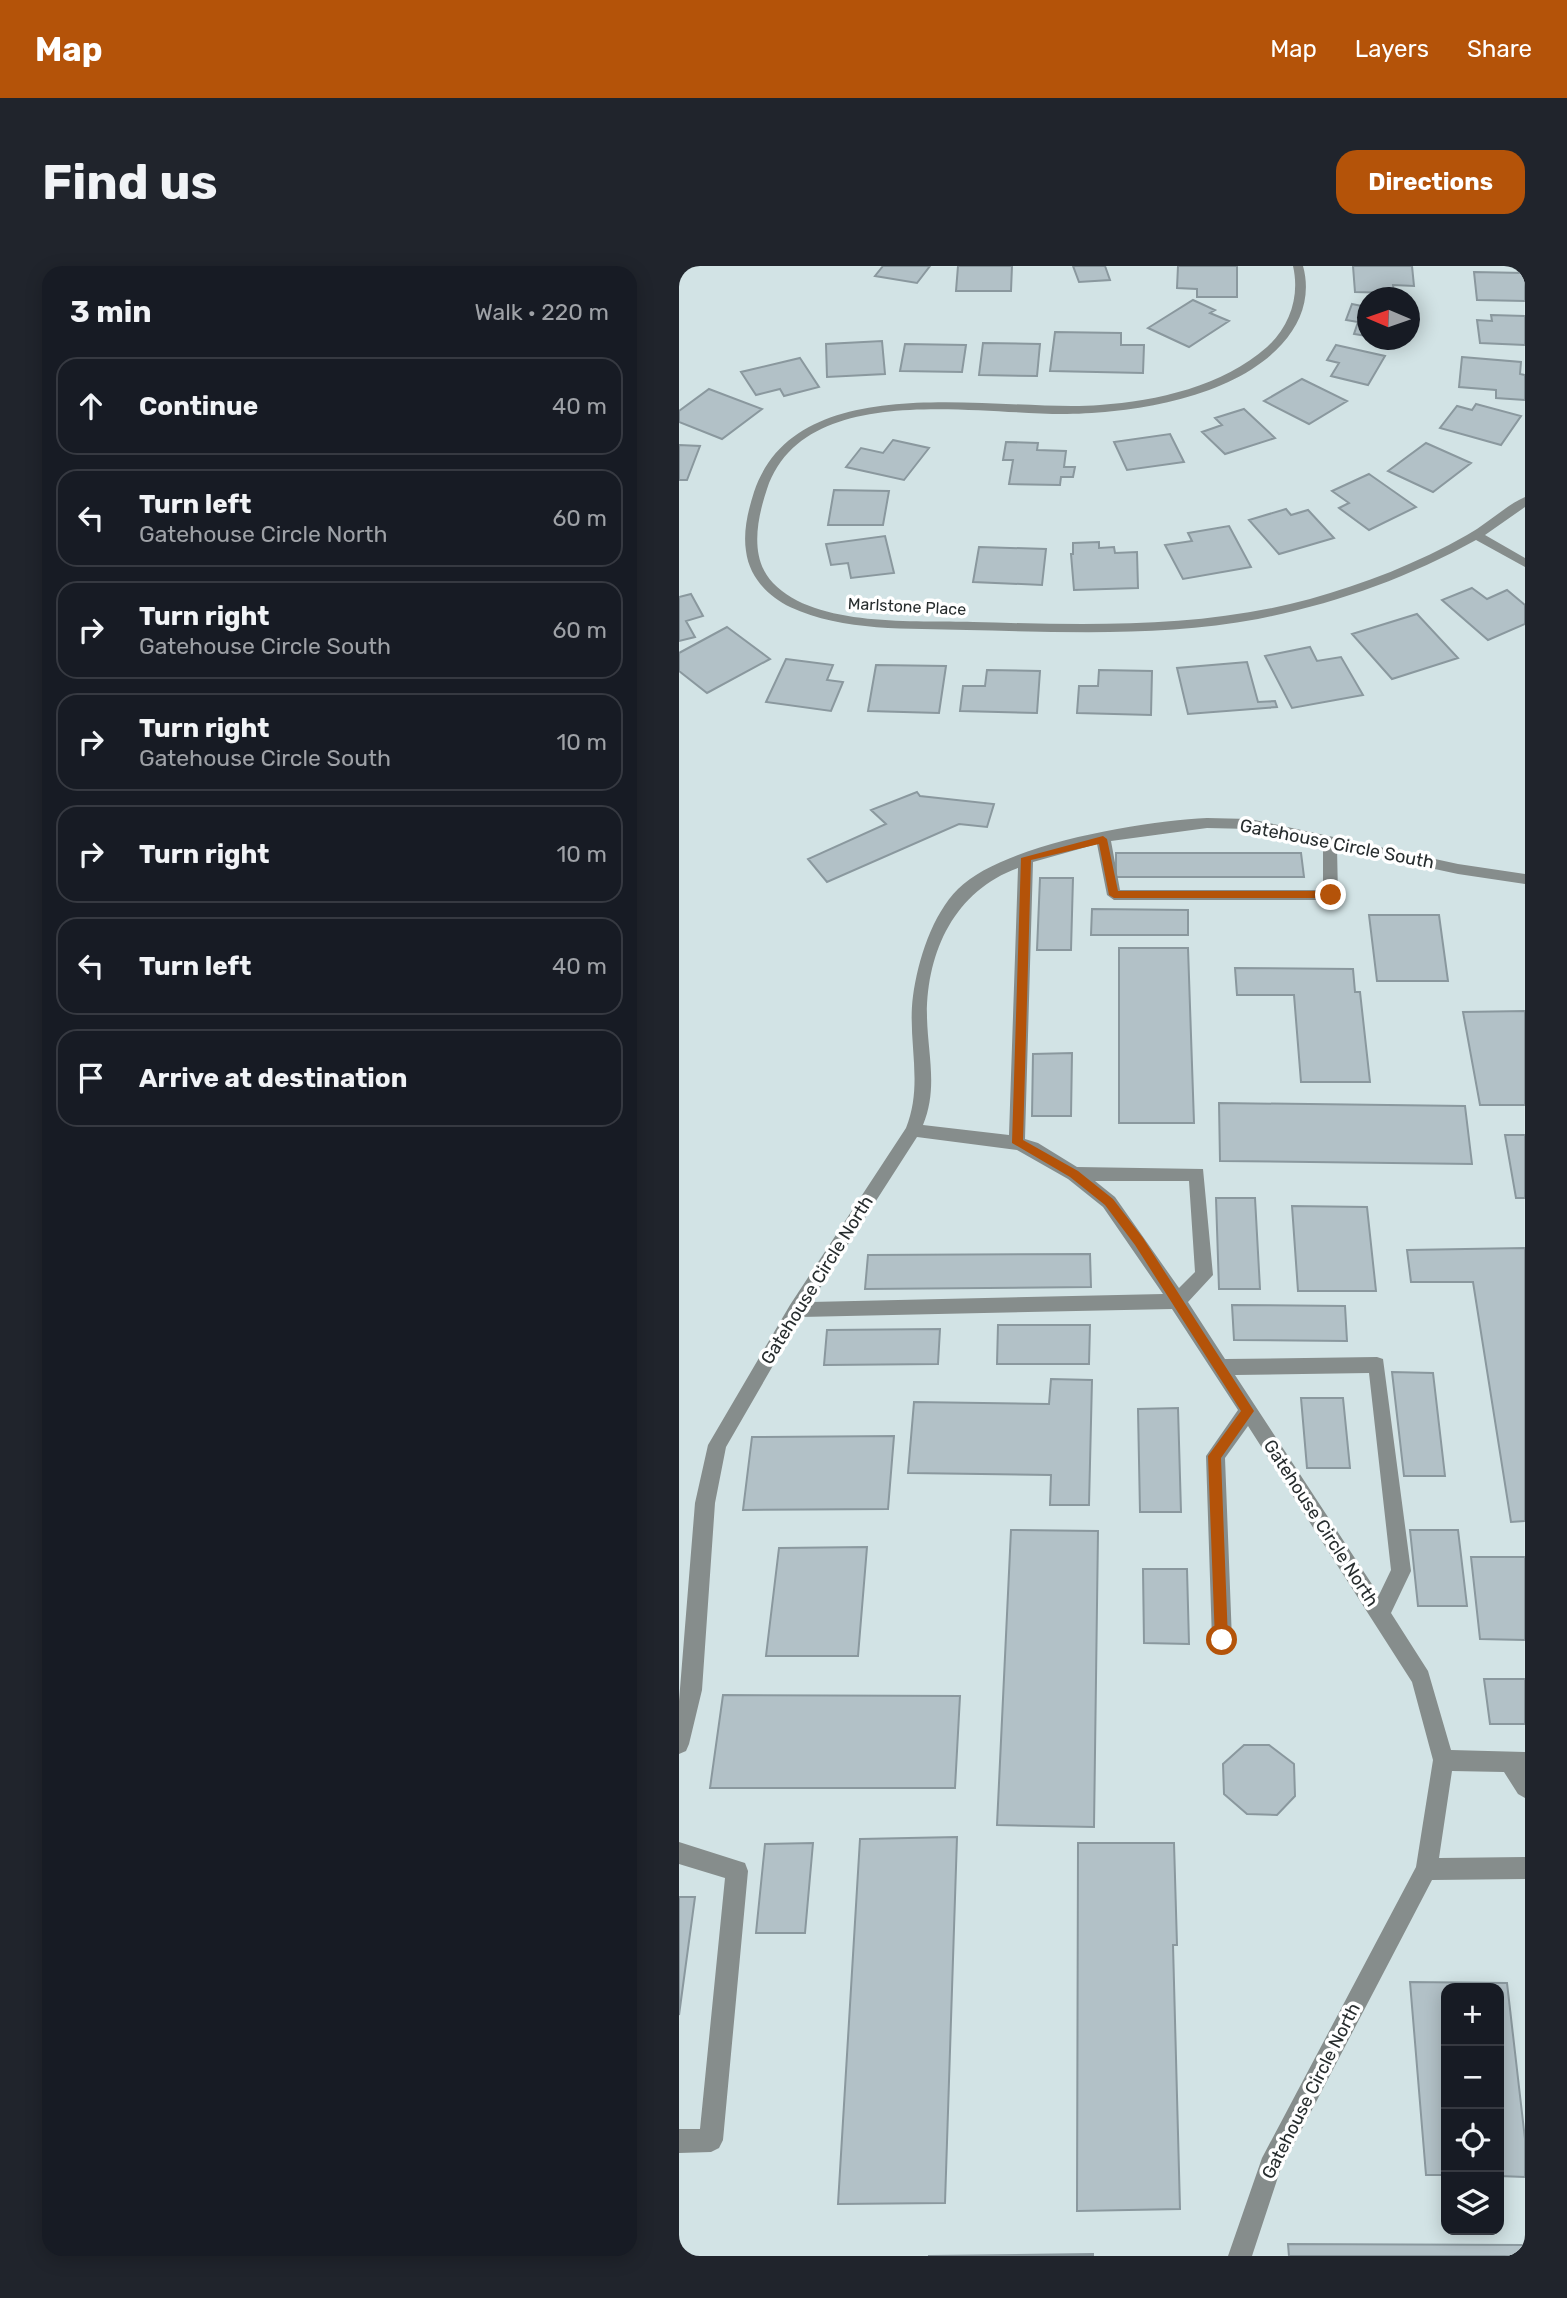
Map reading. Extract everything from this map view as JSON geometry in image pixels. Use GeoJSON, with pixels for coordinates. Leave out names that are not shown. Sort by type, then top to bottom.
{"type":"FeatureCollection","features":[{"type":"Feature","properties":{"kind":"street","name":"Marlstone Place"},"geometry":{"type":"LineString","coordinates":[[1298,266],[1302,292],[1298,309],[1278,343],[1240,370],[1190,392],[1124,407],[1089,411],[930,407],[866,410],[810,431],[775,460],[765,477],[750,524],[749,543],[754,565],[764,581],[782,597],[806,609],[837,618],[1052,630],[1141,629],[1227,621],[1338,597],[1389,578],[1477,536],[1525,501]]}},
{"type":"Feature","properties":{"kind":"street"},"geometry":{"type":"LineString","coordinates":[[1477,536],[1525,563]]}},
{"type":"Feature","properties":{"kind":"street","name":"Gatehouse Circle South"},"geometry":{"type":"LineString","coordinates":[[913,1130],[924,1097],[919,1019],[921,994],[945,920],[965,891],[991,872],[1026,858],[1103,839],[1164,827],[1222,822],[1250,824],[1458,869],[1525,879]]}},
{"type":"Feature","properties":{"kind":"street"},"geometry":{"type":"LineString","coordinates":[[1103,839],[1114,895],[1331,895],[1330,841]]}},
{"type":"Feature","properties":{"kind":"street"},"geometry":{"type":"LineString","coordinates":[[1017,1143],[1026,858]]}},
{"type":"Feature","properties":{"kind":"street","name":"Gatehouse Circle North"},"geometry":{"type":"LineString","coordinates":[[679,1744],[692,1690],[705,1503],[717,1445],[796,1310],[913,1130],[1017,1143],[1074,1174],[1109,1202],[1139,1242],[1421,1678],[1443,1760],[1426,1869],[1270,2166],[1240,2256]]}},
{"type":"Feature","properties":{"kind":"street"},"geometry":{"type":"LineString","coordinates":[[796,1310],[1177,1301],[1204,1275],[1197,1174],[1074,1174]]}},
{"type":"Feature","properties":{"kind":"street"},"geometry":{"type":"LineString","coordinates":[[1220,1367],[1377,1365],[1401,1571],[1380,1614]]}},
{"type":"Feature","properties":{"kind":"street"},"geometry":{"type":"LineString","coordinates":[[1222,1640],[1215,1456],[1248,1411]]}},
{"type":"Feature","properties":{"kind":"street"},"geometry":{"type":"LineString","coordinates":[[1443,1760],[1517,1761],[1525,1787]]}},
{"type":"Feature","properties":{"kind":"street"},"geometry":{"type":"LineString","coordinates":[[679,1853],[737,1871],[711,2140],[679,2141]]}},
{"type":"Feature","properties":{"kind":"street"},"geometry":{"type":"LineString","coordinates":[[1426,1869],[1525,1868]]}},
{"type":"Feature","properties":{"kind":"building"},"geometry":{"type":"Polygon","coordinates":[[[883,266],[930,266],[917,283],[875,276],[883,266]]]}},
{"type":"Feature","properties":{"kind":"building"},"geometry":{"type":"Polygon","coordinates":[[[958,266],[1012,266],[1011,291],[956,291],[958,266]]]}},
{"type":"Feature","properties":{"kind":"building"},"geometry":{"type":"Polygon","coordinates":[[[1073,266],[1105,266],[1110,280],[1079,282],[1073,266]]]}},
{"type":"Feature","properties":{"kind":"building"},"geometry":{"type":"Polygon","coordinates":[[[1178,266],[1237,266],[1237,297],[1197,297],[1197,289],[1177,288],[1178,266]]]}},
{"type":"Feature","properties":{"kind":"building"},"geometry":{"type":"Polygon","coordinates":[[[1353,266],[1412,266],[1414,286],[1357,287],[1355,292],[1353,266]]]}},
{"type":"Feature","properties":{"kind":"building"},"geometry":{"type":"Polygon","coordinates":[[[1474,272],[1525,273],[1525,301],[1477,300],[1474,272]]]}},
{"type":"Feature","properties":{"kind":"building"},"geometry":{"type":"Polygon","coordinates":[[[1193,300],[1215,310],[1210,313],[1229,321],[1189,347],[1148,328],[1193,300]]]}},
{"type":"Feature","properties":{"kind":"building"},"geometry":{"type":"Polygon","coordinates":[[[1352,304],[1357,305],[1357,322],[1346,320],[1352,304]]]}},
{"type":"Feature","properties":{"kind":"building"},"geometry":{"type":"Polygon","coordinates":[[[1491,315],[1525,316],[1525,345],[1480,343],[1477,320],[1492,321],[1491,315]]]}},
{"type":"Feature","properties":{"kind":"building"},"geometry":{"type":"Polygon","coordinates":[[[1055,332],[1121,333],[1121,345],[1144,345],[1143,373],[1050,371],[1055,332]]]}},
{"type":"Feature","properties":{"kind":"building"},"geometry":{"type":"Polygon","coordinates":[[[882,341],[885,374],[827,377],[826,344],[882,341]]]}},
{"type":"Feature","properties":{"kind":"building"},"geometry":{"type":"Polygon","coordinates":[[[983,343],[1040,344],[1037,376],[979,375],[983,343]]]}},
{"type":"Feature","properties":{"kind":"building"},"geometry":{"type":"Polygon","coordinates":[[[905,344],[966,345],[962,372],[900,371],[905,344]]]}},
{"type":"Feature","properties":{"kind":"building"},"geometry":{"type":"Polygon","coordinates":[[[1336,345],[1385,356],[1368,385],[1331,376],[1339,363],[1327,360],[1336,345]]]}},
{"type":"Feature","properties":{"kind":"building"},"geometry":{"type":"Polygon","coordinates":[[[1462,357],[1521,362],[1520,374],[1525,375],[1525,400],[1496,398],[1496,390],[1459,387],[1462,357]]]}},
{"type":"Feature","properties":{"kind":"building"},"geometry":{"type":"Polygon","coordinates":[[[800,358],[819,387],[784,396],[780,389],[756,395],[741,372],[800,358]]]}},
{"type":"Feature","properties":{"kind":"building"},"geometry":{"type":"Polygon","coordinates":[[[1302,379],[1347,401],[1309,424],[1264,401],[1302,379]]]}},
{"type":"Feature","properties":{"kind":"building"},"geometry":{"type":"Polygon","coordinates":[[[709,389],[762,409],[722,439],[679,422],[679,411],[709,389]]]}},
{"type":"Feature","properties":{"kind":"building"},"geometry":{"type":"Polygon","coordinates":[[[1476,404],[1521,416],[1501,445],[1440,428],[1457,406],[1472,410],[1476,404]]]}},
{"type":"Feature","properties":{"kind":"building"},"geometry":{"type":"Polygon","coordinates":[[[1244,409],[1275,438],[1225,454],[1202,432],[1222,425],[1215,418],[1244,409]]]}},
{"type":"Feature","properties":{"kind":"building"},"geometry":{"type":"Polygon","coordinates":[[[1170,434],[1184,462],[1127,470],[1114,442],[1170,434]]]}},
{"type":"Feature","properties":{"kind":"building"},"geometry":{"type":"Polygon","coordinates":[[[893,440],[929,448],[904,480],[846,467],[861,448],[883,453],[893,440]]]}},
{"type":"Feature","properties":{"kind":"building"},"geometry":{"type":"Polygon","coordinates":[[[1006,442],[1038,443],[1037,450],[1066,451],[1064,467],[1075,467],[1073,477],[1061,477],[1060,485],[1009,484],[1013,460],[1003,460],[1006,442]]]}},
{"type":"Feature","properties":{"kind":"building"},"geometry":{"type":"Polygon","coordinates":[[[1426,443],[1471,463],[1433,492],[1388,471],[1426,443]]]}},
{"type":"Feature","properties":{"kind":"building"},"geometry":{"type":"Polygon","coordinates":[[[679,445],[700,446],[687,480],[679,480],[679,445]]]}},
{"type":"Feature","properties":{"kind":"building"},"geometry":{"type":"Polygon","coordinates":[[[1369,474],[1416,507],[1369,530],[1339,508],[1349,503],[1332,491],[1369,474]]]}},
{"type":"Feature","properties":{"kind":"building"},"geometry":{"type":"Polygon","coordinates":[[[834,490],[889,491],[883,525],[828,525],[834,490]]]}},
{"type":"Feature","properties":{"kind":"building"},"geometry":{"type":"Polygon","coordinates":[[[1286,509],[1291,515],[1308,510],[1334,538],[1279,554],[1249,520],[1286,509]]]}},
{"type":"Feature","properties":{"kind":"building"},"geometry":{"type":"Polygon","coordinates":[[[1229,526],[1251,567],[1183,579],[1165,545],[1192,541],[1188,533],[1229,526]]]}},
{"type":"Feature","properties":{"kind":"building"},"geometry":{"type":"Polygon","coordinates":[[[885,536],[894,573],[851,578],[848,563],[831,565],[826,544],[885,536]]]}},
{"type":"Feature","properties":{"kind":"building"},"geometry":{"type":"Polygon","coordinates":[[[1099,542],[1099,548],[1114,547],[1115,553],[1137,552],[1138,588],[1074,590],[1071,554],[1073,543],[1099,542]]]}},
{"type":"Feature","properties":{"kind":"building"},"geometry":{"type":"Polygon","coordinates":[[[979,547],[1046,549],[1042,585],[973,582],[979,547]]]}},
{"type":"Feature","properties":{"kind":"building"},"geometry":{"type":"Polygon","coordinates":[[[1472,588],[1487,599],[1507,590],[1525,605],[1525,624],[1488,640],[1442,600],[1472,588]]]}},
{"type":"Feature","properties":{"kind":"building"},"geometry":{"type":"Polygon","coordinates":[[[691,594],[703,616],[686,621],[695,637],[679,641],[679,597],[691,594]]]}},
{"type":"Feature","properties":{"kind":"building"},"geometry":{"type":"Polygon","coordinates":[[[1417,614],[1458,658],[1392,679],[1352,634],[1417,614]]]}},
{"type":"Feature","properties":{"kind":"building"},"geometry":{"type":"Polygon","coordinates":[[[727,627],[770,659],[707,693],[679,671],[679,653],[727,627]]]}},
{"type":"Feature","properties":{"kind":"building"},"geometry":{"type":"Polygon","coordinates":[[[1310,647],[1317,661],[1341,657],[1363,695],[1292,708],[1265,656],[1310,647]]]}},
{"type":"Feature","properties":{"kind":"building"},"geometry":{"type":"Polygon","coordinates":[[[786,659],[833,665],[827,680],[843,682],[831,711],[766,702],[786,659]]]}},
{"type":"Feature","properties":{"kind":"building"},"geometry":{"type":"Polygon","coordinates":[[[1247,662],[1258,702],[1275,701],[1277,707],[1188,714],[1177,668],[1247,662]]]}},
{"type":"Feature","properties":{"kind":"building"},"geometry":{"type":"Polygon","coordinates":[[[876,665],[946,666],[939,713],[868,711],[876,665]]]}},
{"type":"Feature","properties":{"kind":"building"},"geometry":{"type":"Polygon","coordinates":[[[987,670],[1040,671],[1037,713],[960,711],[963,686],[985,686],[987,670]]]}},
{"type":"Feature","properties":{"kind":"building"},"geometry":{"type":"Polygon","coordinates":[[[1099,670],[1152,671],[1151,715],[1077,713],[1079,686],[1098,686],[1099,670]]]}},
{"type":"Feature","properties":{"kind":"building"},"geometry":{"type":"Polygon","coordinates":[[[917,792],[920,796],[994,804],[987,827],[959,824],[827,882],[808,859],[886,824],[871,810],[917,792]]]}},
{"type":"Feature","properties":{"kind":"building"},"geometry":{"type":"Polygon","coordinates":[[[1116,853],[1301,853],[1304,877],[1116,877],[1116,853]]]}},
{"type":"Feature","properties":{"kind":"building"},"geometry":{"type":"Polygon","coordinates":[[[1040,878],[1073,878],[1071,950],[1037,950],[1040,878]]]}},
{"type":"Feature","properties":{"kind":"building"},"geometry":{"type":"Polygon","coordinates":[[[1092,909],[1188,910],[1188,935],[1091,935],[1092,909]]]}},
{"type":"Feature","properties":{"kind":"building"},"geometry":{"type":"Polygon","coordinates":[[[1369,915],[1439,915],[1448,981],[1377,981],[1369,915]]]}},
{"type":"Feature","properties":{"kind":"building"},"geometry":{"type":"Polygon","coordinates":[[[1119,948],[1188,948],[1194,1123],[1119,1123],[1119,948]]]}},
{"type":"Feature","properties":{"kind":"building"},"geometry":{"type":"Polygon","coordinates":[[[1235,968],[1353,969],[1355,992],[1360,992],[1370,1082],[1301,1082],[1294,995],[1237,995],[1235,968]]]}},
{"type":"Feature","properties":{"kind":"building"},"geometry":{"type":"Polygon","coordinates":[[[1525,1011],[1525,1105],[1480,1105],[1463,1012],[1525,1011]]]}},
{"type":"Feature","properties":{"kind":"building"},"geometry":{"type":"Polygon","coordinates":[[[1072,1053],[1071,1116],[1032,1116],[1033,1054],[1072,1053]]]}},
{"type":"Feature","properties":{"kind":"building"},"geometry":{"type":"Polygon","coordinates":[[[1219,1103],[1465,1106],[1472,1164],[1220,1161],[1219,1103]]]}},
{"type":"Feature","properties":{"kind":"building"},"geometry":{"type":"Polygon","coordinates":[[[1505,1135],[1525,1135],[1525,1198],[1516,1198],[1505,1135]]]}},
{"type":"Feature","properties":{"kind":"building"},"geometry":{"type":"Polygon","coordinates":[[[1216,1198],[1255,1198],[1260,1289],[1219,1289],[1216,1198]]]}},
{"type":"Feature","properties":{"kind":"building"},"geometry":{"type":"Polygon","coordinates":[[[1292,1206],[1367,1207],[1376,1291],[1298,1291],[1292,1206]]]}},
{"type":"Feature","properties":{"kind":"building"},"geometry":{"type":"Polygon","coordinates":[[[1525,1248],[1525,1521],[1511,1522],[1473,1282],[1411,1282],[1407,1250],[1525,1248]]]}},
{"type":"Feature","properties":{"kind":"building"},"geometry":{"type":"Polygon","coordinates":[[[1090,1254],[1091,1287],[865,1289],[868,1255],[1090,1254]]]}},
{"type":"Feature","properties":{"kind":"building"},"geometry":{"type":"Polygon","coordinates":[[[1232,1305],[1345,1306],[1347,1341],[1234,1340],[1232,1305]]]}},
{"type":"Feature","properties":{"kind":"building"},"geometry":{"type":"Polygon","coordinates":[[[998,1325],[1090,1325],[1089,1364],[997,1364],[998,1325]]]}},
{"type":"Feature","properties":{"kind":"building"},"geometry":{"type":"Polygon","coordinates":[[[940,1329],[938,1364],[824,1365],[827,1330],[940,1329]]]}},
{"type":"Feature","properties":{"kind":"building"},"geometry":{"type":"Polygon","coordinates":[[[1392,1372],[1433,1373],[1445,1476],[1404,1476],[1392,1372]]]}},
{"type":"Feature","properties":{"kind":"building"},"geometry":{"type":"Polygon","coordinates":[[[1051,1379],[1092,1380],[1089,1505],[1050,1505],[1051,1475],[908,1473],[914,1402],[1049,1404],[1051,1379]]]}},
{"type":"Feature","properties":{"kind":"building"},"geometry":{"type":"Polygon","coordinates":[[[1301,1398],[1343,1398],[1350,1468],[1307,1468],[1301,1398]]]}},
{"type":"Feature","properties":{"kind":"building"},"geometry":{"type":"Polygon","coordinates":[[[1178,1408],[1181,1512],[1140,1512],[1138,1409],[1178,1408]]]}},
{"type":"Feature","properties":{"kind":"building"},"geometry":{"type":"Polygon","coordinates":[[[894,1436],[888,1509],[743,1510],[752,1437],[894,1436]]]}},
{"type":"Feature","properties":{"kind":"building"},"geometry":{"type":"Polygon","coordinates":[[[1011,1530],[1098,1531],[1094,1827],[997,1825],[1011,1530]]]}},
{"type":"Feature","properties":{"kind":"building"},"geometry":{"type":"Polygon","coordinates":[[[1410,1530],[1458,1530],[1467,1606],[1418,1606],[1410,1530]]]}},
{"type":"Feature","properties":{"kind":"building"},"geometry":{"type":"Polygon","coordinates":[[[867,1547],[858,1656],[766,1656],[779,1548],[867,1547]]]}},
{"type":"Feature","properties":{"kind":"building"},"geometry":{"type":"Polygon","coordinates":[[[1471,1557],[1525,1557],[1525,1640],[1480,1639],[1471,1557]]]}},
{"type":"Feature","properties":{"kind":"building"},"geometry":{"type":"Polygon","coordinates":[[[1143,1569],[1187,1569],[1189,1644],[1144,1643],[1143,1569]]]}},
{"type":"Feature","properties":{"kind":"building"},"geometry":{"type":"Polygon","coordinates":[[[1484,1679],[1525,1679],[1525,1724],[1490,1724],[1484,1679]]]}},
{"type":"Feature","properties":{"kind":"building"},"geometry":{"type":"Polygon","coordinates":[[[723,1695],[960,1696],[955,1788],[710,1788],[723,1695]]]}},
{"type":"Feature","properties":{"kind":"building"},"geometry":{"type":"Polygon","coordinates":[[[1244,1745],[1269,1745],[1294,1764],[1295,1796],[1277,1815],[1247,1814],[1224,1794],[1223,1764],[1244,1745]]]}},
{"type":"Feature","properties":{"kind":"building"},"geometry":{"type":"Polygon","coordinates":[[[957,1837],[945,2203],[838,2204],[860,1839],[957,1837]]]}},
{"type":"Feature","properties":{"kind":"building"},"geometry":{"type":"Polygon","coordinates":[[[813,1843],[805,1933],[756,1933],[765,1844],[813,1843]]]}},
{"type":"Feature","properties":{"kind":"building"},"geometry":{"type":"Polygon","coordinates":[[[1078,1843],[1174,1843],[1177,1945],[1173,1945],[1180,2209],[1077,2211],[1078,1843]]]}},
{"type":"Feature","properties":{"kind":"building"},"geometry":{"type":"Polygon","coordinates":[[[679,1897],[695,1897],[679,2015],[679,1897]]]}},
{"type":"Feature","properties":{"kind":"building"},"geometry":{"type":"Polygon","coordinates":[[[1410,1982],[1507,1983],[1525,2139],[1525,2177],[1504,2176],[1504,1983],[1441,1983],[1441,2175],[1426,2175],[1410,1982]]]}},
{"type":"Feature","properties":{"kind":"building"},"geometry":{"type":"Polygon","coordinates":[[[1288,2244],[1525,2245],[1525,2256],[1289,2256],[1288,2244]]]}},
{"type":"Feature","properties":{"kind":"building"},"geometry":{"type":"Polygon","coordinates":[[[1093,2254],[1093,2256],[928,2256],[1093,2254]]]}},
{"type":"Feature","properties":{"kind":"route"},"geometry":{"type":"LineString","coordinates":[[1222,1640],[1215,1456],[1248,1411],[1139,1242],[1109,1202],[1074,1174],[1032,1148],[1017,1143],[1026,858],[1103,839],[1114,895],[1331,895]]}}]}
